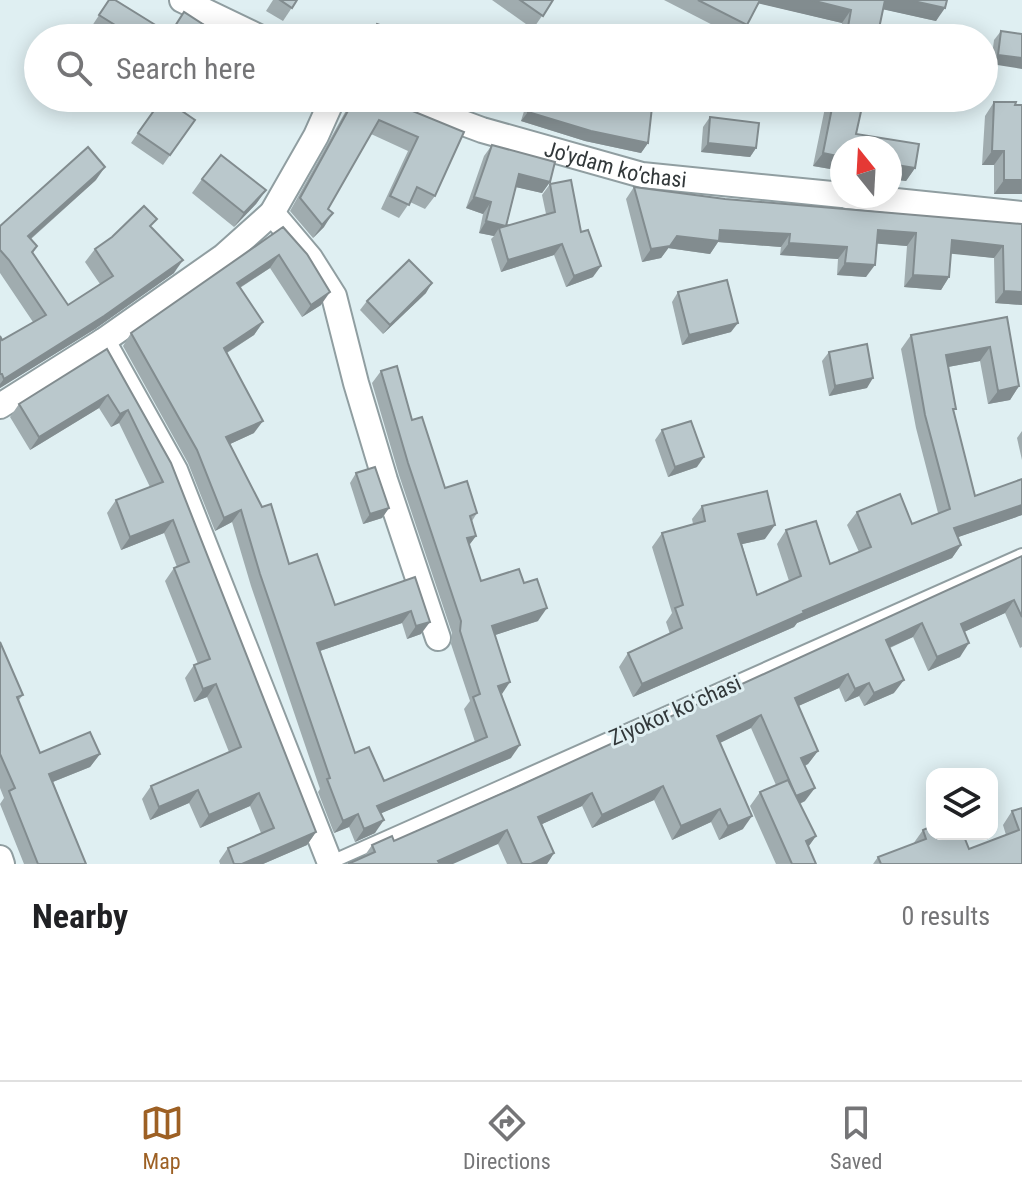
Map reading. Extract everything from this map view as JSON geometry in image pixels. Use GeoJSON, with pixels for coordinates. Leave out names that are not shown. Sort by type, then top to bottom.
{"type":"FeatureCollection","features":[{"type":"Feature","properties":{"kind":"street"},"geometry":{"type":"LineString","coordinates":[[182,0],[232,24]]}},
{"type":"Feature","properties":{"kind":"street"},"geometry":{"type":"LineString","coordinates":[[0,406],[103,341],[224,256],[272,213],[327,112]]}},
{"type":"Feature","properties":{"kind":"street","name":"Jo'ydam ko'chasi"},"geometry":{"type":"LineString","coordinates":[[434,112],[482,130],[642,175],[830,194]]}},
{"type":"Feature","properties":{"kind":"street","name":"Jo'ydam ko'chasi"},"geometry":{"type":"LineString","coordinates":[[902,202],[1022,214]]}},
{"type":"Feature","properties":{"kind":"street"},"geometry":{"type":"LineString","coordinates":[[272,213],[310,258],[334,296],[385,480],[438,638]]}},
{"type":"Feature","properties":{"kind":"street"},"geometry":{"type":"LineString","coordinates":[[103,341],[175,470],[329,863]]}},
{"type":"Feature","properties":{"kind":"street"},"geometry":{"type":"LineString","coordinates":[[0,858],[2,864]]}},
{"type":"Feature","properties":{"kind":"lane","name":"Ziyokor koʻchasi"},"geometry":{"type":"LineString","coordinates":[[329,863],[1022,555]]}},
{"type":"Feature","properties":{"kind":"building"},"geometry":{"type":"Polygon","coordinates":[[[109,0],[115,0],[154,24],[113,24],[99,15],[109,0]]]}},
{"type":"Feature","properties":{"kind":"building"},"geometry":{"type":"Polygon","coordinates":[[[280,0],[297,0],[292,8],[280,0]]]}},
{"type":"Feature","properties":{"kind":"building"},"geometry":{"type":"Polygon","coordinates":[[[520,0],[553,0],[543,16],[520,0]]]}},
{"type":"Feature","properties":{"kind":"building"},"geometry":{"type":"Polygon","coordinates":[[[698,0],[760,0],[745,24],[698,0]]]}},
{"type":"Feature","properties":{"kind":"building"},"geometry":{"type":"Polygon","coordinates":[[[811,0],[885,0],[880,24],[848,24],[851,10],[811,0]]]}},
{"type":"Feature","properties":{"kind":"building"},"geometry":{"type":"Polygon","coordinates":[[[909,0],[947,0],[945,8],[909,0]]]}},
{"type":"Feature","properties":{"kind":"building"},"geometry":{"type":"Polygon","coordinates":[[[184,12],[203,24],[176,24],[184,12]]]}},
{"type":"Feature","properties":{"kind":"building"},"geometry":{"type":"Polygon","coordinates":[[[1001,31],[1022,34],[1022,58],[998,55],[1001,31]]]}},
{"type":"Feature","properties":{"kind":"building"},"geometry":{"type":"Polygon","coordinates":[[[998,102],[1022,105],[1022,180],[1004,180],[1004,151],[992,151],[994,112],[998,112],[998,102]]]}},
{"type":"Feature","properties":{"kind":"building"},"geometry":{"type":"Polygon","coordinates":[[[153,112],[183,112],[195,120],[170,155],[138,133],[153,112]]]}},
{"type":"Feature","properties":{"kind":"building"},"geometry":{"type":"Polygon","coordinates":[[[347,112],[415,112],[464,132],[435,196],[417,187],[409,205],[390,196],[418,137],[379,120],[328,209],[333,213],[322,225],[300,198],[347,112]]]}},
{"type":"Feature","properties":{"kind":"building"},"geometry":{"type":"Polygon","coordinates":[[[528,112],[651,112],[648,143],[591,131],[528,112]]]}},
{"type":"Feature","properties":{"kind":"building"},"geometry":{"type":"Polygon","coordinates":[[[831,112],[861,112],[856,134],[869,136],[830,136],[830,154],[823,153],[831,112]]]}},
{"type":"Feature","properties":{"kind":"building"},"geometry":{"type":"Polygon","coordinates":[[[710,117],[759,123],[756,148],[708,143],[710,117]]]}},
{"type":"Feature","properties":{"kind":"building"},"geometry":{"type":"Polygon","coordinates":[[[902,141],[919,144],[915,168],[902,166],[902,141]]]}},
{"type":"Feature","properties":{"kind":"building"},"geometry":{"type":"Polygon","coordinates":[[[492,145],[555,162],[550,182],[519,174],[506,226],[486,221],[491,202],[474,197],[492,145]]]}},
{"type":"Feature","properties":{"kind":"building"},"geometry":{"type":"Polygon","coordinates":[[[88,147],[105,167],[28,236],[37,246],[32,252],[68,305],[113,276],[95,249],[144,206],[157,219],[150,226],[183,260],[104,316],[4,379],[0,374],[0,336],[2,340],[46,315],[0,250],[0,226],[88,147]]]}},
{"type":"Feature","properties":{"kind":"building"},"geometry":{"type":"Polygon","coordinates":[[[221,155],[266,190],[244,213],[202,179],[221,155]]]}},
{"type":"Feature","properties":{"kind":"building"},"geometry":{"type":"Polygon","coordinates":[[[571,180],[581,232],[588,230],[601,266],[574,276],[562,244],[508,260],[499,228],[555,212],[550,184],[571,180]]]}},
{"type":"Feature","properties":{"kind":"building"},"geometry":{"type":"Polygon","coordinates":[[[634,187],[725,199],[1022,224],[1022,292],[1004,291],[1003,246],[952,240],[949,277],[913,275],[916,233],[878,230],[875,265],[845,263],[847,247],[789,243],[790,234],[720,230],[719,241],[677,236],[670,246],[651,249],[634,187]]]}},
{"type":"Feature","properties":{"kind":"building"},"geometry":{"type":"Polygon","coordinates":[[[283,227],[307,254],[330,292],[311,305],[279,255],[237,283],[263,322],[224,348],[263,421],[226,437],[262,507],[271,504],[289,564],[317,554],[335,605],[415,577],[430,622],[416,626],[411,611],[317,643],[355,753],[369,747],[384,781],[487,737],[473,697],[480,694],[460,631],[461,621],[381,371],[397,366],[412,420],[422,417],[445,488],[467,481],[477,513],[470,516],[476,536],[467,538],[481,581],[519,569],[524,583],[537,579],[547,608],[492,626],[510,682],[498,686],[520,745],[377,806],[384,820],[364,829],[358,814],[343,821],[241,510],[224,518],[197,450],[131,333],[283,227]]]}},
{"type":"Feature","properties":{"kind":"building"},"geometry":{"type":"Polygon","coordinates":[[[409,260],[432,283],[390,325],[367,301],[409,260]]]}},
{"type":"Feature","properties":{"kind":"building"},"geometry":{"type":"Polygon","coordinates":[[[727,280],[738,323],[689,335],[678,292],[727,280]]]}},
{"type":"Feature","properties":{"kind":"building"},"geometry":{"type":"Polygon","coordinates":[[[1007,317],[1019,386],[998,391],[990,347],[946,355],[956,409],[953,409],[975,496],[1022,479],[1022,505],[954,528],[961,545],[803,611],[642,684],[628,653],[682,628],[675,608],[683,605],[662,533],[705,521],[702,506],[767,491],[775,525],[738,534],[757,595],[801,576],[786,530],[816,521],[830,564],[871,547],[857,512],[900,494],[912,524],[950,509],[925,415],[911,335],[1007,317]]]}},
{"type":"Feature","properties":{"kind":"building"},"geometry":{"type":"Polygon","coordinates":[[[867,344],[873,378],[835,386],[829,352],[867,344]]]}},
{"type":"Feature","properties":{"kind":"building"},"geometry":{"type":"Polygon","coordinates":[[[107,349],[171,463],[316,832],[242,864],[234,864],[228,848],[274,828],[259,793],[209,815],[198,790],[159,807],[151,786],[241,747],[216,684],[203,689],[194,665],[210,659],[174,568],[189,562],[173,520],[130,537],[116,500],[163,482],[128,410],[120,414],[108,395],[39,437],[19,404],[107,349]]]}},
{"type":"Feature","properties":{"kind":"building"},"geometry":{"type":"Polygon","coordinates":[[[691,421],[704,457],[675,467],[662,430],[691,421]]]}},
{"type":"Feature","properties":{"kind":"building"},"geometry":{"type":"Polygon","coordinates":[[[375,467],[389,508],[370,514],[356,473],[375,467]]]}},
{"type":"Feature","properties":{"kind":"building"},"geometry":{"type":"Polygon","coordinates":[[[1022,556],[1022,617],[1014,600],[961,624],[969,643],[937,657],[922,623],[886,640],[904,680],[874,693],[869,683],[855,689],[848,674],[795,698],[818,751],[801,758],[815,788],[796,796],[761,715],[717,736],[752,816],[728,826],[720,809],[681,826],[663,786],[602,815],[592,793],[538,817],[554,853],[531,864],[522,864],[507,830],[438,861],[440,864],[348,864],[375,852],[372,845],[392,836],[394,841],[510,790],[1022,556]]]}},
{"type":"Feature","properties":{"kind":"building"},"geometry":{"type":"Polygon","coordinates":[[[0,642],[23,695],[17,697],[40,753],[90,732],[100,754],[49,774],[86,864],[38,864],[9,791],[15,788],[0,754],[0,642]]]}},
{"type":"Feature","properties":{"kind":"building"},"geometry":{"type":"Polygon","coordinates":[[[788,780],[816,836],[806,841],[816,864],[792,864],[760,792],[788,780]]]}},
{"type":"Feature","properties":{"kind":"building"},"geometry":{"type":"Polygon","coordinates":[[[1022,808],[1022,864],[881,864],[878,857],[926,839],[965,840],[969,849],[998,840],[1019,830],[1012,811],[1022,808]]]}}]}
